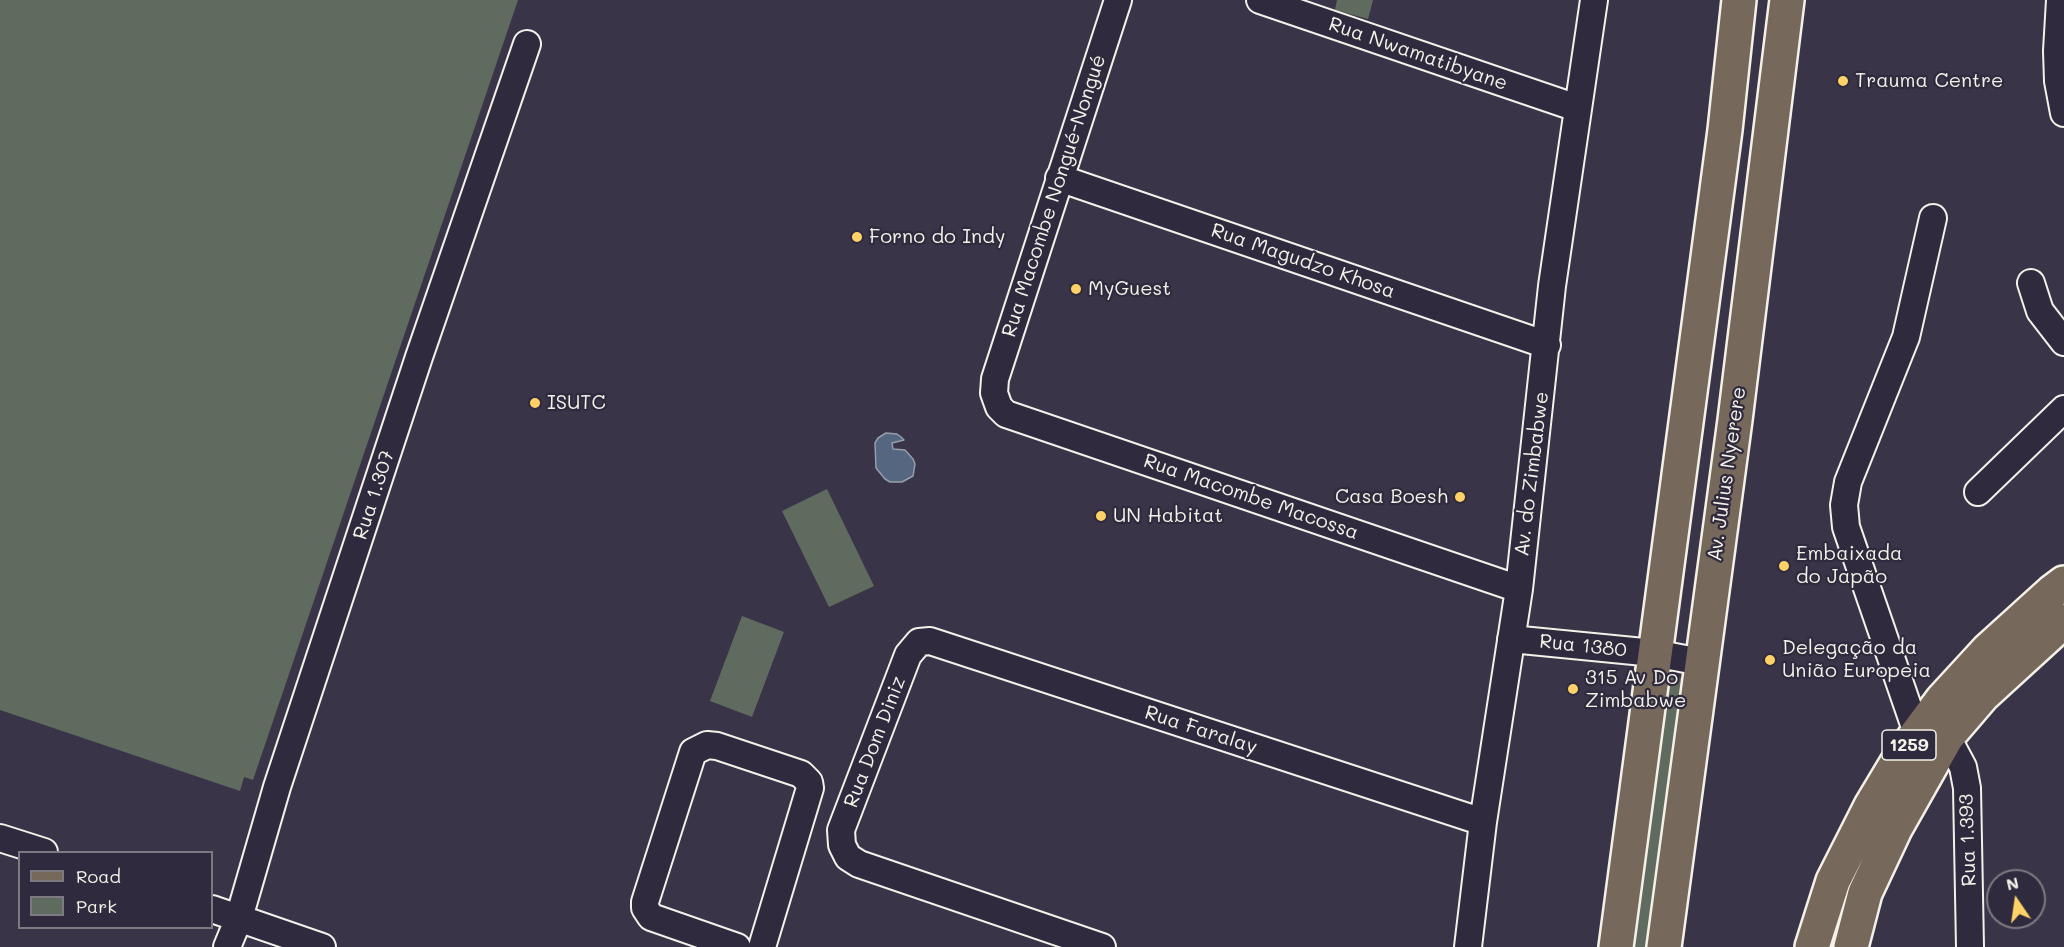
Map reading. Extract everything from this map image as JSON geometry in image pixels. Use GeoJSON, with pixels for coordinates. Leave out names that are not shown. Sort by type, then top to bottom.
{"type":"FeatureCollection","features":[{"type":"Feature","properties":{"kind":"main road"},"geometry":{"type":"LineString","coordinates":[[1616,947],[1723,142],[1739,0]]}},
{"type":"Feature","properties":{"kind":"main road","name":"Av. Julius Nyerere"},"geometry":{"type":"LineString","coordinates":[[1664,947],[1735,420],[1787,0]]}},
{"type":"Feature","properties":{"kind":"main road","name":"1259"},"geometry":{"type":"LineString","coordinates":[[1812,947],[1833,881],[1871,806],[1904,751],[1932,735],[1942,700],[1988,650],[2064,583]]}},
{"type":"Feature","properties":{"kind":"main road"},"geometry":{"type":"LineString","coordinates":[[1851,947],[1865,893],[1895,829],[1932,735],[1983,695],[2064,621]]}},
{"type":"Feature","properties":{"kind":"street","name":"Rua Macombe Nongué-Nongué"},"geometry":{"type":"LineString","coordinates":[[994,393],[995,379],[1118,0]]}},
{"type":"Feature","properties":{"kind":"street","name":"Rua Nwamatibyane"},"geometry":{"type":"LineString","coordinates":[[1260,0],[1577,108]]}},
{"type":"Feature","properties":{"kind":"street","name":"Av. do Zimbabwe"},"geometry":{"type":"LineString","coordinates":[[1468,947],[1519,589],[1552,286],[1594,0]]}},
{"type":"Feature","properties":{"kind":"street"},"geometry":{"type":"LineString","coordinates":[[2060,0],[2057,71],[2064,113]]}},
{"type":"Feature","properties":{"kind":"street","name":"Rua 1.307"},"geometry":{"type":"LineString","coordinates":[[227,947],[238,918],[277,787],[419,357],[527,44]]}},
{"type":"Feature","properties":{"kind":"street","name":"Rua Magudzo Khosa"},"geometry":{"type":"LineString","coordinates":[[1059,178],[1547,345]]}},
{"type":"Feature","properties":{"kind":"street","name":"Rua 1.393"},"geometry":{"type":"LineString","coordinates":[[1933,218],[1906,337],[1848,482],[1844,506],[1846,527],[1932,735],[1964,766],[1967,788],[1970,947]]}},
{"type":"Feature","properties":{"kind":"street"},"geometry":{"type":"LineString","coordinates":[[2031,283],[2040,311],[2064,342]]}},
{"type":"Feature","properties":{"kind":"street","name":"Rua Macombe Macossa"},"geometry":{"type":"LineString","coordinates":[[994,393],[999,407],[1006,414],[1519,589]]}},
{"type":"Feature","properties":{"kind":"street"},"geometry":{"type":"LineString","coordinates":[[1978,492],[2064,409]]}},
{"type":"Feature","properties":{"kind":"street","name":"Rua 1380"},"geometry":{"type":"LineString","coordinates":[[1511,639],[1654,653],[1701,662]]}},
{"type":"Feature","properties":{"kind":"street","name":"Rua Faralay"},"geometry":{"type":"LineString","coordinates":[[919,642],[930,641],[1484,822]]}},
{"type":"Feature","properties":{"kind":"street","name":"Rua Dom Diniz"},"geometry":{"type":"LineString","coordinates":[[919,642],[908,655],[841,830],[842,845],[848,857],[859,864],[1102,947]]}},
{"type":"Feature","properties":{"kind":"street"},"geometry":{"type":"LineString","coordinates":[[736,947],[651,917],[645,908],[693,752],[707,745],[717,746],[801,774],[809,782],[810,788],[804,811],[762,947]]}},
{"type":"Feature","properties":{"kind":"street"},"geometry":{"type":"LineString","coordinates":[[0,838],[41,851]]}},
{"type":"Feature","properties":{"kind":"street"},"geometry":{"type":"LineString","coordinates":[[213,909],[322,947]]}},
{"type":"Feature","properties":{"kind":"green space"},"geometry":{"type":"Polygon","coordinates":[[[0,0],[518,0],[253,780],[244,777],[240,791],[0,710],[0,0]]]}},
{"type":"Feature","properties":{"kind":"green space"},"geometry":{"type":"Polygon","coordinates":[[[1337,0],[1373,0],[1368,19],[1335,10],[1337,0]]]}},
{"type":"Feature","properties":{"kind":"green space"},"geometry":{"type":"Polygon","coordinates":[[[827,489],[874,586],[829,607],[782,511],[827,489]]]}},
{"type":"Feature","properties":{"kind":"green space"},"geometry":{"type":"Polygon","coordinates":[[[742,616],[784,632],[752,717],[710,701],[742,616]]]}},
{"type":"Feature","properties":{"kind":"green space"},"geometry":{"type":"Polygon","coordinates":[[[1669,675],[1682,678],[1684,682],[1650,947],[1627,947],[1660,681],[1669,675]]]}},
{"type":"Feature","properties":{"kind":"water"},"geometry":{"type":"Polygon","coordinates":[[[886,433],[897,434],[904,440],[892,443],[893,449],[905,450],[915,464],[913,476],[902,482],[890,482],[876,468],[875,443],[886,433]]]}},
{"type":"Feature","properties":{"kind":"place","name":"Trauma Centre"},"geometry":{"type":"Point","coordinates":[1843,81]}},
{"type":"Feature","properties":{"kind":"place","name":"Forno do Indy"},"geometry":{"type":"Point","coordinates":[857,237]}},
{"type":"Feature","properties":{"kind":"place","name":"MyGuest"},"geometry":{"type":"Point","coordinates":[1076,289]}},
{"type":"Feature","properties":{"kind":"place","name":"ISUTC"},"geometry":{"type":"Point","coordinates":[535,403]}},
{"type":"Feature","properties":{"kind":"place","name":"Casa Boesh"},"geometry":{"type":"Point","coordinates":[1460,497]}},
{"type":"Feature","properties":{"kind":"place","name":"UN Habitat"},"geometry":{"type":"Point","coordinates":[1101,516]}},
{"type":"Feature","properties":{"kind":"place","name":"Embaixada do Japão"},"geometry":{"type":"Point","coordinates":[1784,566]}},
{"type":"Feature","properties":{"kind":"place","name":"Delegação da União Europeia"},"geometry":{"type":"Point","coordinates":[1770,660]}},
{"type":"Feature","properties":{"kind":"place","name":"315 Av Do Zimbabwe"},"geometry":{"type":"Point","coordinates":[1573,689]}}]}
